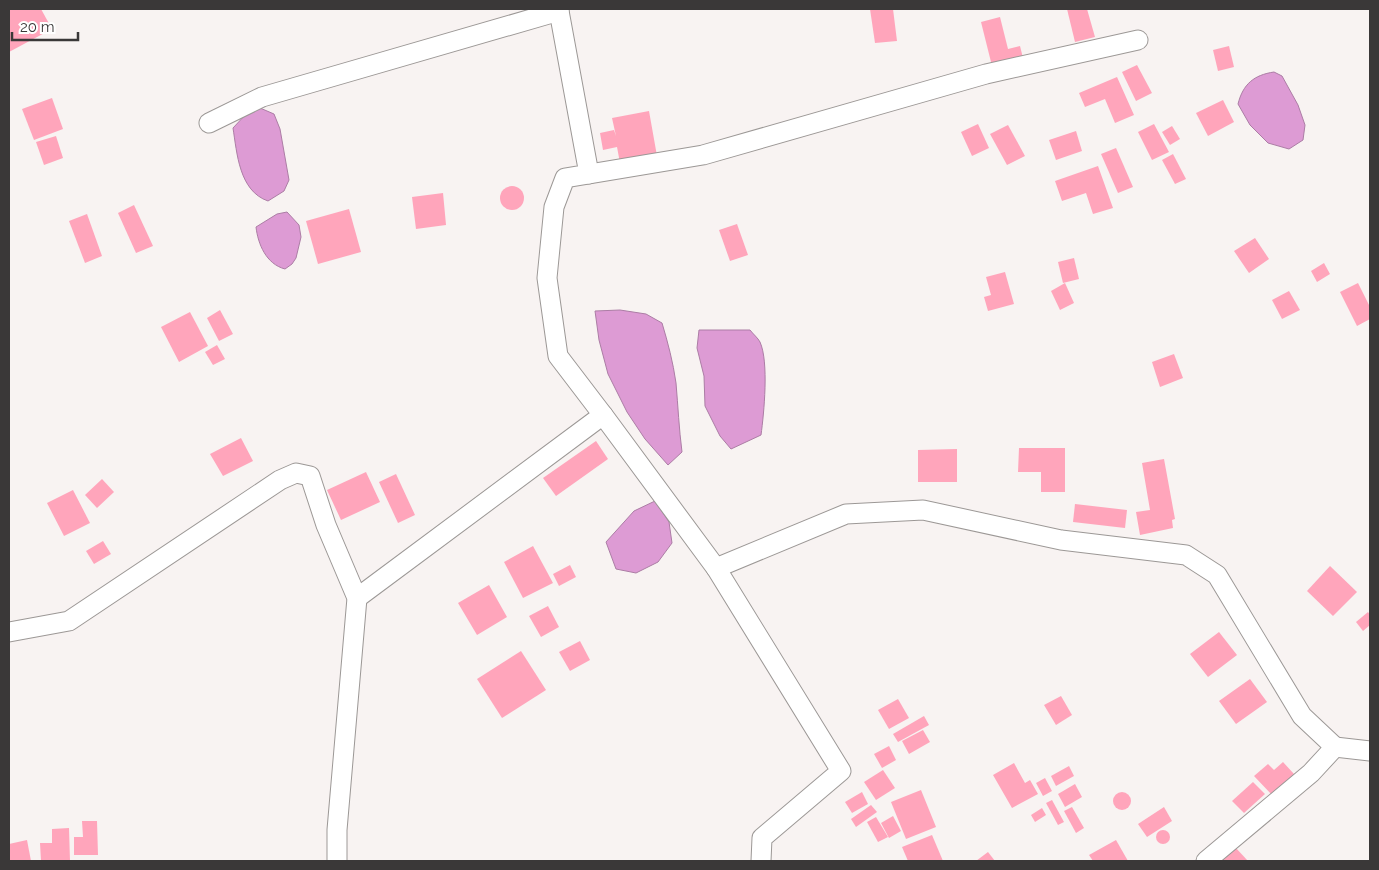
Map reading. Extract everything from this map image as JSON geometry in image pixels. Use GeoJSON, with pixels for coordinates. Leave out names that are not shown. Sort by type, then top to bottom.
{"type":"FeatureCollection","features":[{"type":"Feature","properties":{"kind":"street"},"geometry":{"type":"LineString","coordinates":[[209,122],[262,97],[558,10],[589,174]]}},
{"type":"Feature","properties":{"kind":"street"},"geometry":{"type":"LineString","coordinates":[[761,861],[762,838],[841,770],[716,568],[604,415],[558,356],[547,278],[554,207],[565,178],[703,155],[986,74],[1138,40]]}},
{"type":"Feature","properties":{"kind":"street"},"geometry":{"type":"LineString","coordinates":[[357,598],[604,415]]}},
{"type":"Feature","properties":{"kind":"street"},"geometry":{"type":"LineString","coordinates":[[9,632],[69,621],[280,480],[296,473],[310,476],[326,525],[357,598],[337,830],[337,861]]}},
{"type":"Feature","properties":{"kind":"street"},"geometry":{"type":"LineString","coordinates":[[716,568],[846,514],[923,510],[1061,540],[1186,555],[1217,575],[1302,716],[1335,747],[1370,751]]}},
{"type":"Feature","properties":{"kind":"street"},"geometry":{"type":"LineString","coordinates":[[1206,861],[1311,773],[1335,747]]}},
{"type":"Feature","properties":{"kind":"shaded area"},"geometry":{"type":"Polygon","coordinates":[[[1274,72],[1282,76],[1298,105],[1305,125],[1303,140],[1289,149],[1268,143],[1250,125],[1238,104],[1243,91],[1250,82],[1261,75],[1274,72]]]}},
{"type":"Feature","properties":{"kind":"shaded area"},"geometry":{"type":"Polygon","coordinates":[[[260,108],[274,114],[280,129],[289,180],[284,191],[268,201],[258,196],[245,180],[238,159],[233,128],[247,113],[260,108]]]}},
{"type":"Feature","properties":{"kind":"shaded area"},"geometry":{"type":"Polygon","coordinates":[[[287,212],[299,225],[301,237],[296,258],[285,269],[268,258],[261,246],[256,227],[277,214],[287,212]]]}},
{"type":"Feature","properties":{"kind":"shaded area"},"geometry":{"type":"Polygon","coordinates":[[[620,310],[646,314],[662,323],[676,383],[682,452],[668,465],[645,439],[627,412],[608,374],[599,340],[595,311],[620,310]]]}},
{"type":"Feature","properties":{"kind":"shaded area"},"geometry":{"type":"Polygon","coordinates":[[[699,330],[750,330],[759,340],[763,351],[765,388],[761,435],[731,449],[720,436],[705,406],[704,376],[697,348],[699,330]]]}},
{"type":"Feature","properties":{"kind":"shaded area"},"geometry":{"type":"Polygon","coordinates":[[[655,501],[669,522],[672,543],[658,562],[636,573],[616,569],[606,542],[634,511],[655,501]]]}},
{"type":"Feature","properties":{"kind":"building"},"geometry":{"type":"Polygon","coordinates":[[[9,9],[41,9],[52,29],[9,52],[9,9]]]}},
{"type":"Feature","properties":{"kind":"building"},"geometry":{"type":"Polygon","coordinates":[[[870,9],[893,9],[897,41],[875,43],[870,9]]]}},
{"type":"Feature","properties":{"kind":"building"},"geometry":{"type":"Polygon","coordinates":[[[1067,9],[1087,9],[1095,37],[1075,42],[1067,9]]]}},
{"type":"Feature","properties":{"kind":"building"},"geometry":{"type":"Polygon","coordinates":[[[1000,17],[1008,49],[1020,46],[1024,62],[993,70],[981,22],[1000,17]]]}},
{"type":"Feature","properties":{"kind":"building"},"geometry":{"type":"Polygon","coordinates":[[[1229,46],[1234,67],[1218,71],[1213,50],[1229,46]]]}},
{"type":"Feature","properties":{"kind":"building"},"geometry":{"type":"Polygon","coordinates":[[[1137,65],[1152,93],[1136,101],[1122,72],[1137,65]]]}},
{"type":"Feature","properties":{"kind":"building"},"geometry":{"type":"Polygon","coordinates":[[[1117,77],[1134,115],[1115,123],[1105,99],[1085,107],[1079,93],[1117,77]]]}},
{"type":"Feature","properties":{"kind":"building"},"geometry":{"type":"Polygon","coordinates":[[[52,98],[63,129],[34,140],[22,109],[52,98]]]}},
{"type":"Feature","properties":{"kind":"building"},"geometry":{"type":"Polygon","coordinates":[[[1223,100],[1234,122],[1208,136],[1196,113],[1223,100]]]}},
{"type":"Feature","properties":{"kind":"building"},"geometry":{"type":"Polygon","coordinates":[[[649,111],[657,156],[620,163],[617,147],[603,150],[600,133],[614,130],[616,136],[612,118],[649,111]]]}},
{"type":"Feature","properties":{"kind":"building"},"geometry":{"type":"Polygon","coordinates":[[[978,124],[989,148],[972,156],[961,132],[978,124]]]}},
{"type":"Feature","properties":{"kind":"building"},"geometry":{"type":"Polygon","coordinates":[[[1154,124],[1169,152],[1152,160],[1138,132],[1154,124]]]}},
{"type":"Feature","properties":{"kind":"building"},"geometry":{"type":"Polygon","coordinates":[[[1008,125],[1025,156],[1007,165],[990,134],[1008,125]]]}},
{"type":"Feature","properties":{"kind":"building"},"geometry":{"type":"Polygon","coordinates":[[[1172,126],[1180,139],[1170,145],[1162,132],[1172,126]]]}},
{"type":"Feature","properties":{"kind":"building"},"geometry":{"type":"Polygon","coordinates":[[[1076,131],[1082,151],[1056,160],[1049,140],[1076,131]]]}},
{"type":"Feature","properties":{"kind":"building"},"geometry":{"type":"Polygon","coordinates":[[[56,136],[63,158],[44,165],[36,142],[56,136]]]}},
{"type":"Feature","properties":{"kind":"building"},"geometry":{"type":"Polygon","coordinates":[[[1116,148],[1133,187],[1118,193],[1101,154],[1116,148]]]}},
{"type":"Feature","properties":{"kind":"building"},"geometry":{"type":"Polygon","coordinates":[[[1173,154],[1186,179],[1175,184],[1162,160],[1173,154]]]}},
{"type":"Feature","properties":{"kind":"building"},"geometry":{"type":"Polygon","coordinates":[[[1098,166],[1113,208],[1093,214],[1086,193],[1062,201],[1055,181],[1098,166]]]}},
{"type":"Feature","properties":{"kind":"building"},"geometry":{"type":"Polygon","coordinates":[[[512,186],[520,190],[524,198],[520,206],[512,210],[504,206],[500,198],[504,190],[512,186]]]}},
{"type":"Feature","properties":{"kind":"building"},"geometry":{"type":"Polygon","coordinates":[[[443,193],[446,225],[416,229],[412,197],[443,193]]]}},
{"type":"Feature","properties":{"kind":"building"},"geometry":{"type":"Polygon","coordinates":[[[134,205],[153,246],[136,253],[118,213],[134,205]]]}},
{"type":"Feature","properties":{"kind":"building"},"geometry":{"type":"Polygon","coordinates":[[[349,209],[361,252],[318,264],[306,221],[349,209]]]}},
{"type":"Feature","properties":{"kind":"building"},"geometry":{"type":"Polygon","coordinates":[[[87,214],[102,256],[85,263],[69,221],[87,214]]]}},
{"type":"Feature","properties":{"kind":"building"},"geometry":{"type":"Polygon","coordinates":[[[737,224],[748,255],[730,261],[719,230],[737,224]]]}},
{"type":"Feature","properties":{"kind":"building"},"geometry":{"type":"Polygon","coordinates":[[[1255,238],[1269,259],[1249,273],[1234,251],[1255,238]]]}},
{"type":"Feature","properties":{"kind":"building"},"geometry":{"type":"Polygon","coordinates":[[[1074,258],[1079,279],[1063,283],[1058,262],[1074,258]]]}},
{"type":"Feature","properties":{"kind":"building"},"geometry":{"type":"Polygon","coordinates":[[[1324,263],[1330,274],[1317,282],[1311,271],[1324,263]]]}},
{"type":"Feature","properties":{"kind":"building"},"geometry":{"type":"Polygon","coordinates":[[[1005,272],[1014,304],[988,311],[984,297],[991,295],[986,277],[1005,272]]]}},
{"type":"Feature","properties":{"kind":"building"},"geometry":{"type":"Polygon","coordinates":[[[1065,283],[1074,303],[1060,310],[1051,291],[1065,283]]]}},
{"type":"Feature","properties":{"kind":"building"},"geometry":{"type":"Polygon","coordinates":[[[1358,283],[1370,307],[1370,319],[1357,326],[1340,292],[1358,283]]]}},
{"type":"Feature","properties":{"kind":"building"},"geometry":{"type":"Polygon","coordinates":[[[1289,291],[1300,310],[1282,319],[1272,300],[1289,291]]]}},
{"type":"Feature","properties":{"kind":"building"},"geometry":{"type":"Polygon","coordinates":[[[220,310],[233,334],[219,341],[207,318],[220,310]]]}},
{"type":"Feature","properties":{"kind":"building"},"geometry":{"type":"Polygon","coordinates":[[[190,312],[208,346],[179,362],[161,327],[190,312]]]}},
{"type":"Feature","properties":{"kind":"building"},"geometry":{"type":"Polygon","coordinates":[[[217,345],[225,359],[213,365],[205,352],[217,345]]]}},
{"type":"Feature","properties":{"kind":"building"},"geometry":{"type":"Polygon","coordinates":[[[1174,354],[1183,378],[1160,387],[1152,362],[1174,354]]]}},
{"type":"Feature","properties":{"kind":"building"},"geometry":{"type":"Polygon","coordinates":[[[241,438],[253,461],[223,476],[210,454],[241,438]]]}},
{"type":"Feature","properties":{"kind":"building"},"geometry":{"type":"Polygon","coordinates":[[[596,441],[608,459],[556,496],[543,478],[596,441]]]}},
{"type":"Feature","properties":{"kind":"building"},"geometry":{"type":"Polygon","coordinates":[[[1019,448],[1065,448],[1065,492],[1041,492],[1041,472],[1018,472],[1019,448]]]}},
{"type":"Feature","properties":{"kind":"building"},"geometry":{"type":"Polygon","coordinates":[[[957,449],[957,482],[918,482],[918,450],[957,449]]]}},
{"type":"Feature","properties":{"kind":"building"},"geometry":{"type":"Polygon","coordinates":[[[1164,459],[1175,519],[1172,520],[1173,528],[1140,535],[1136,512],[1150,510],[1142,463],[1164,459]]]}},
{"type":"Feature","properties":{"kind":"building"},"geometry":{"type":"Polygon","coordinates":[[[366,472],[380,502],[341,520],[327,490],[366,472]]]}},
{"type":"Feature","properties":{"kind":"building"},"geometry":{"type":"Polygon","coordinates":[[[396,474],[415,515],[398,523],[379,482],[396,474]]]}},
{"type":"Feature","properties":{"kind":"building"},"geometry":{"type":"Polygon","coordinates":[[[102,479],[114,492],[97,508],[85,495],[102,479]]]}},
{"type":"Feature","properties":{"kind":"building"},"geometry":{"type":"Polygon","coordinates":[[[73,490],[90,523],[64,536],[47,503],[73,490]]]}},
{"type":"Feature","properties":{"kind":"building"},"geometry":{"type":"Polygon","coordinates":[[[1075,504],[1127,510],[1125,528],[1073,522],[1075,504]]]}},
{"type":"Feature","properties":{"kind":"building"},"geometry":{"type":"Polygon","coordinates":[[[103,541],[111,554],[94,564],[86,551],[103,541]]]}},
{"type":"Feature","properties":{"kind":"building"},"geometry":{"type":"Polygon","coordinates":[[[533,546],[553,583],[523,598],[504,562],[533,546]]]}},
{"type":"Feature","properties":{"kind":"building"},"geometry":{"type":"Polygon","coordinates":[[[570,565],[576,577],[559,586],[553,574],[570,565]]]}},
{"type":"Feature","properties":{"kind":"building"},"geometry":{"type":"Polygon","coordinates":[[[1330,566],[1357,592],[1333,616],[1307,591],[1330,566]]]}},
{"type":"Feature","properties":{"kind":"building"},"geometry":{"type":"Polygon","coordinates":[[[489,585],[507,617],[477,635],[458,603],[489,585]]]}},
{"type":"Feature","properties":{"kind":"building"},"geometry":{"type":"Polygon","coordinates":[[[548,606],[559,627],[541,637],[529,616],[548,606]]]}},
{"type":"Feature","properties":{"kind":"building"},"geometry":{"type":"Polygon","coordinates":[[[1368,612],[1370,615],[1370,625],[1363,631],[1356,622],[1368,612]]]}},
{"type":"Feature","properties":{"kind":"building"},"geometry":{"type":"Polygon","coordinates":[[[1219,632],[1237,655],[1208,677],[1190,654],[1219,632]]]}},
{"type":"Feature","properties":{"kind":"building"},"geometry":{"type":"Polygon","coordinates":[[[580,641],[590,660],[570,671],[559,652],[580,641]]]}},
{"type":"Feature","properties":{"kind":"building"},"geometry":{"type":"Polygon","coordinates":[[[521,651],[546,690],[502,718],[477,679],[521,651]]]}},
{"type":"Feature","properties":{"kind":"building"},"geometry":{"type":"Polygon","coordinates":[[[1250,679],[1267,702],[1236,724],[1219,701],[1250,679]]]}},
{"type":"Feature","properties":{"kind":"building"},"geometry":{"type":"Polygon","coordinates":[[[1061,696],[1072,715],[1056,725],[1044,705],[1061,696]]]}},
{"type":"Feature","properties":{"kind":"building"},"geometry":{"type":"Polygon","coordinates":[[[898,699],[909,718],[889,729],[878,710],[898,699]]]}},
{"type":"Feature","properties":{"kind":"building"},"geometry":{"type":"Polygon","coordinates":[[[924,716],[929,725],[898,742],[893,734],[924,716]]]}},
{"type":"Feature","properties":{"kind":"building"},"geometry":{"type":"Polygon","coordinates":[[[923,730],[930,742],[909,754],[902,741],[923,730]]]}},
{"type":"Feature","properties":{"kind":"building"},"geometry":{"type":"Polygon","coordinates":[[[889,746],[896,760],[882,768],[874,754],[889,746]]]}},
{"type":"Feature","properties":{"kind":"building"},"geometry":{"type":"Polygon","coordinates":[[[1283,762],[1294,774],[1272,795],[1254,776],[1268,764],[1274,770],[1283,762]]]}},
{"type":"Feature","properties":{"kind":"building"},"geometry":{"type":"Polygon","coordinates":[[[1014,763],[1025,783],[1030,780],[1038,794],[1012,808],[993,775],[1014,763]]]}},
{"type":"Feature","properties":{"kind":"building"},"geometry":{"type":"Polygon","coordinates":[[[1069,766],[1074,776],[1056,786],[1051,776],[1069,766]]]}},
{"type":"Feature","properties":{"kind":"building"},"geometry":{"type":"Polygon","coordinates":[[[883,770],[895,788],[876,800],[864,782],[883,770]]]}},
{"type":"Feature","properties":{"kind":"building"},"geometry":{"type":"Polygon","coordinates":[[[1045,778],[1052,791],[1043,796],[1036,783],[1045,778]]]}},
{"type":"Feature","properties":{"kind":"building"},"geometry":{"type":"Polygon","coordinates":[[[1253,782],[1265,794],[1244,813],[1232,801],[1253,782]]]}},
{"type":"Feature","properties":{"kind":"building"},"geometry":{"type":"Polygon","coordinates":[[[1075,784],[1082,797],[1065,807],[1058,794],[1075,784]]]}},
{"type":"Feature","properties":{"kind":"building"},"geometry":{"type":"Polygon","coordinates":[[[921,790],[936,827],[906,839],[891,802],[921,790]]]}},
{"type":"Feature","properties":{"kind":"building"},"geometry":{"type":"Polygon","coordinates":[[[862,792],[868,804],[852,813],[845,802],[862,792]]]}},
{"type":"Feature","properties":{"kind":"building"},"geometry":{"type":"Polygon","coordinates":[[[1122,792],[1128,795],[1131,801],[1128,807],[1122,810],[1116,807],[1113,801],[1116,795],[1122,792]]]}},
{"type":"Feature","properties":{"kind":"building"},"geometry":{"type":"Polygon","coordinates":[[[1052,800],[1064,822],[1058,825],[1046,803],[1052,800]]]}},
{"type":"Feature","properties":{"kind":"building"},"geometry":{"type":"Polygon","coordinates":[[[871,805],[877,812],[856,827],[851,819],[871,805]]]}},
{"type":"Feature","properties":{"kind":"building"},"geometry":{"type":"Polygon","coordinates":[[[1072,807],[1084,828],[1076,833],[1064,811],[1072,807]]]}},
{"type":"Feature","properties":{"kind":"building"},"geometry":{"type":"Polygon","coordinates":[[[1164,807],[1172,821],[1147,837],[1138,824],[1164,807]]]}},
{"type":"Feature","properties":{"kind":"building"},"geometry":{"type":"Polygon","coordinates":[[[1042,808],[1046,815],[1035,822],[1031,815],[1042,808]]]}},
{"type":"Feature","properties":{"kind":"building"},"geometry":{"type":"Polygon","coordinates":[[[893,816],[901,831],[889,838],[881,823],[893,816]]]}},
{"type":"Feature","properties":{"kind":"building"},"geometry":{"type":"Polygon","coordinates":[[[876,817],[888,837],[878,842],[867,822],[876,817]]]}},
{"type":"Feature","properties":{"kind":"building"},"geometry":{"type":"Polygon","coordinates":[[[82,821],[97,821],[98,855],[74,855],[74,837],[83,837],[82,821]]]}},
{"type":"Feature","properties":{"kind":"building"},"geometry":{"type":"Polygon","coordinates":[[[69,828],[70,861],[41,861],[40,843],[52,843],[52,829],[69,828]]]}},
{"type":"Feature","properties":{"kind":"building"},"geometry":{"type":"Polygon","coordinates":[[[1160,830],[1166,830],[1170,837],[1166,844],[1160,844],[1156,840],[1156,834],[1160,830]]]}},
{"type":"Feature","properties":{"kind":"building"},"geometry":{"type":"Polygon","coordinates":[[[932,835],[943,861],[908,861],[902,847],[932,835]]]}},
{"type":"Feature","properties":{"kind":"building"},"geometry":{"type":"Polygon","coordinates":[[[27,840],[31,861],[9,861],[9,844],[27,840]]]}},
{"type":"Feature","properties":{"kind":"building"},"geometry":{"type":"Polygon","coordinates":[[[1116,840],[1128,861],[1093,861],[1089,855],[1116,840]]]}},
{"type":"Feature","properties":{"kind":"building"},"geometry":{"type":"Polygon","coordinates":[[[1235,847],[1248,861],[1219,861],[1235,847]]]}},
{"type":"Feature","properties":{"kind":"building"},"geometry":{"type":"Polygon","coordinates":[[[988,852],[995,861],[976,861],[988,852]]]}}]}
